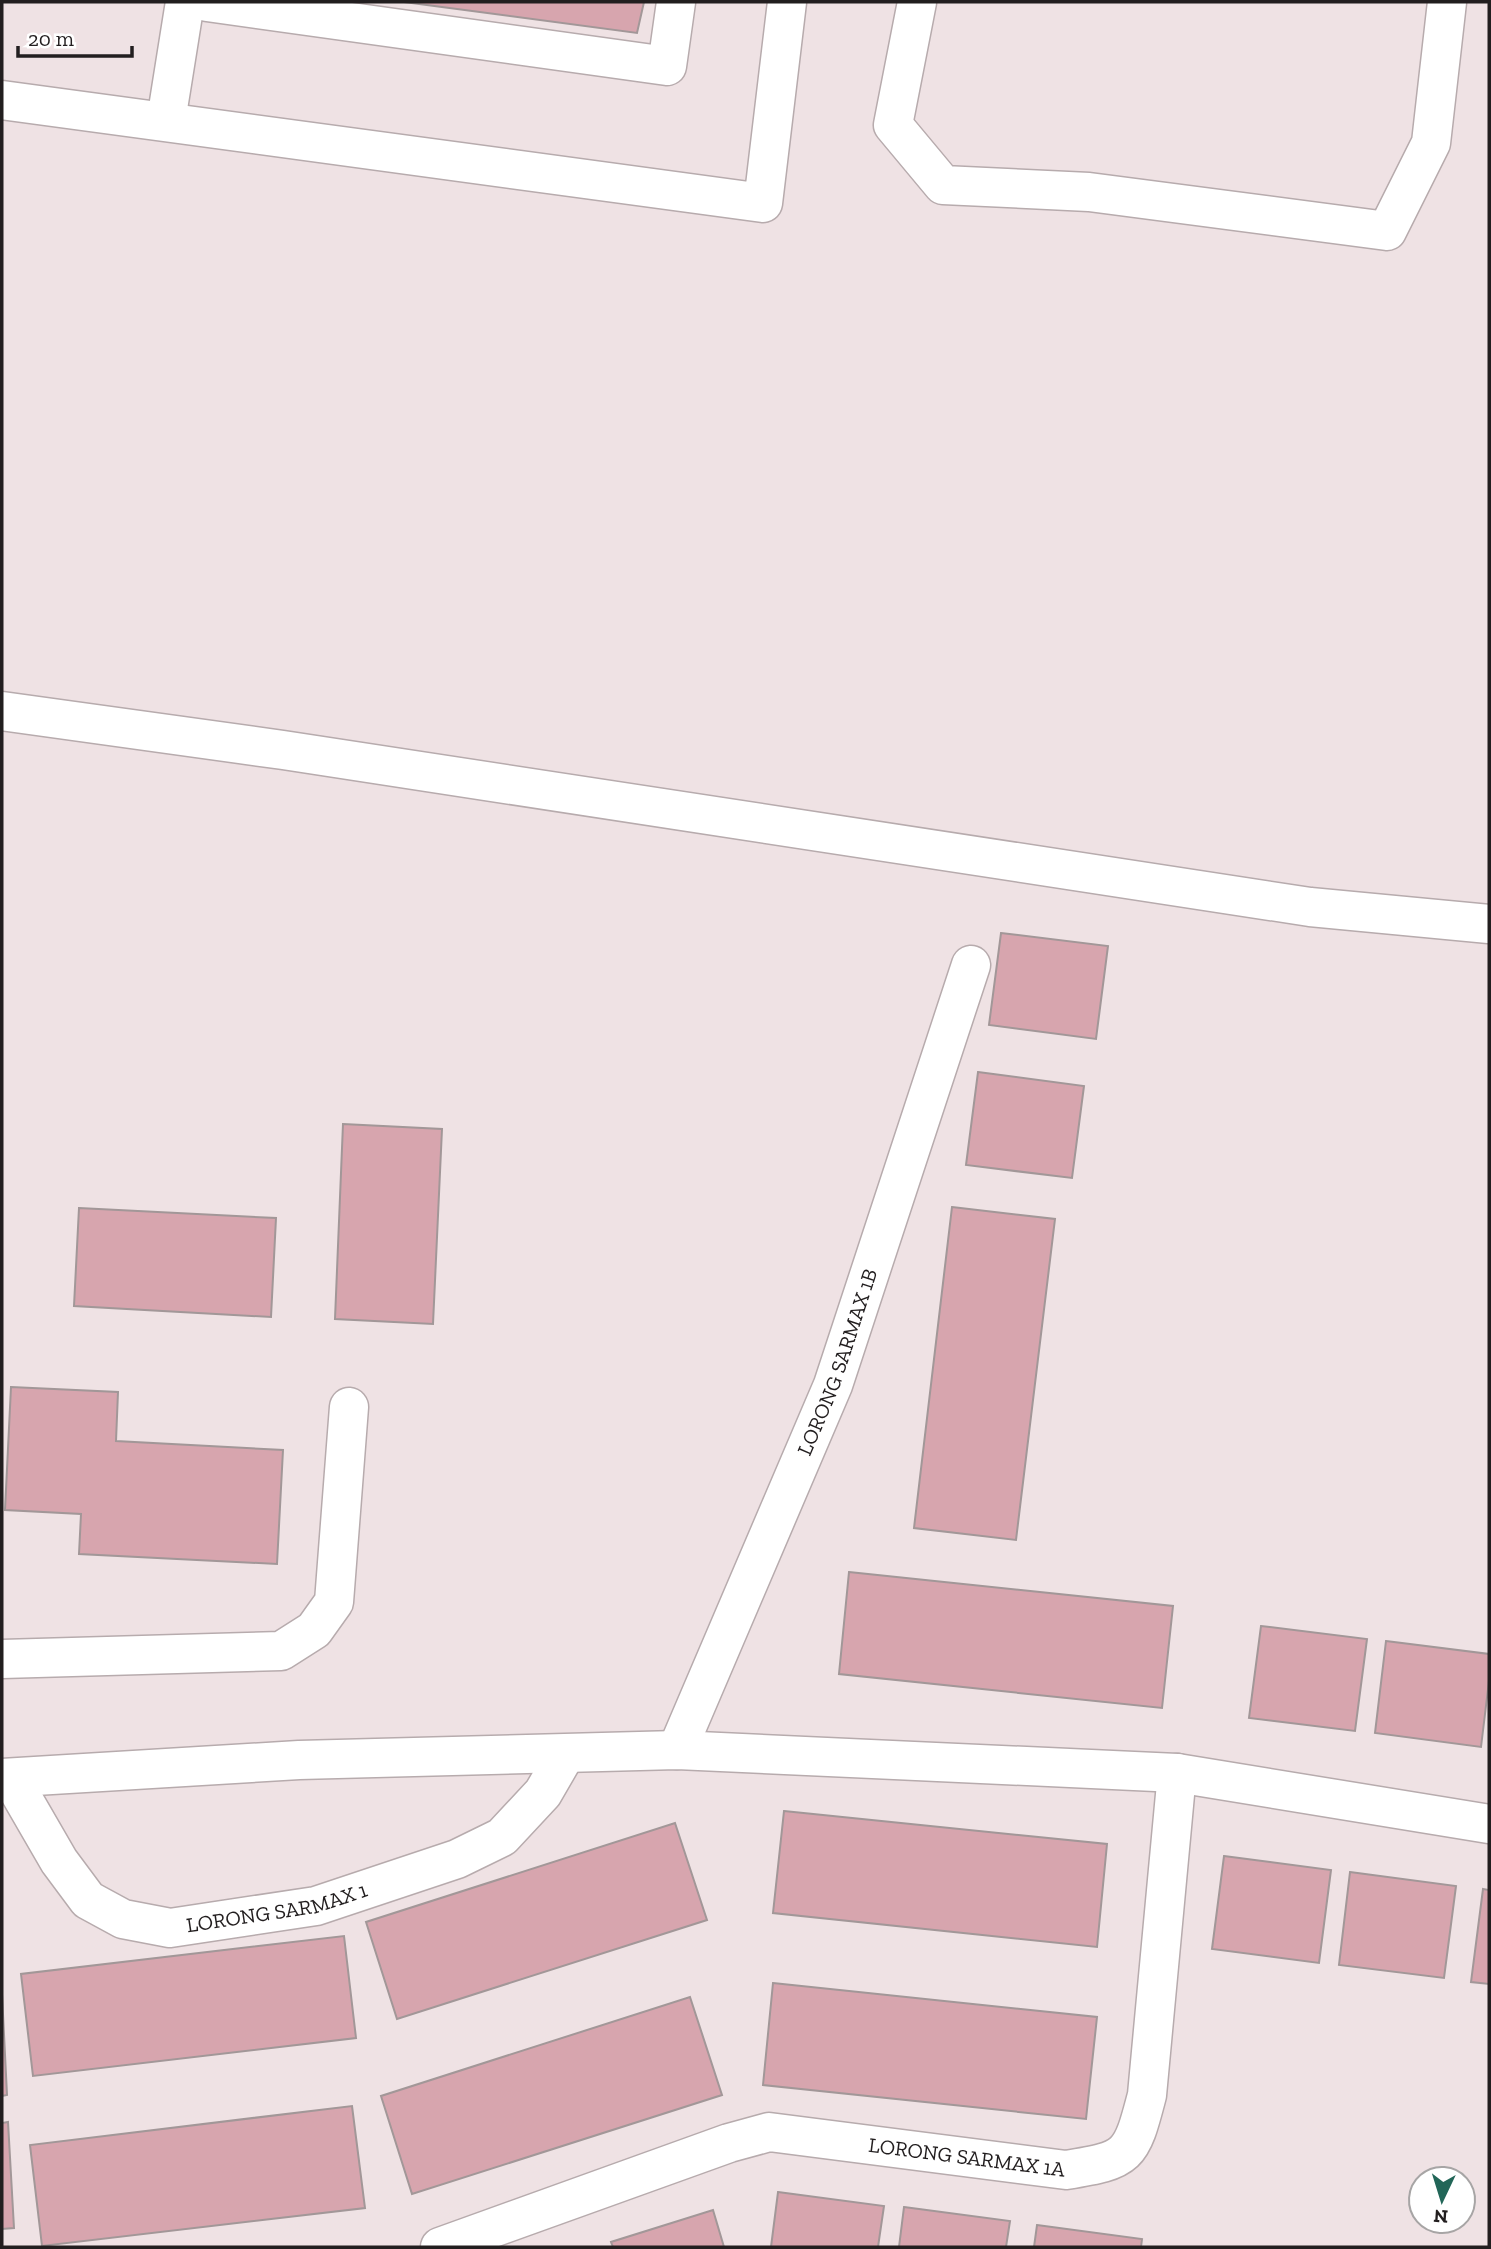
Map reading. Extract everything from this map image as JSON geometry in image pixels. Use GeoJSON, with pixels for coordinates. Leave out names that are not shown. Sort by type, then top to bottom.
{"type":"FeatureCollection","features":[{"type":"Feature","properties":{"kind":"street"},"geometry":{"type":"LineString","coordinates":[[166,121],[185,2]]}},
{"type":"Feature","properties":{"kind":"street"},"geometry":{"type":"LineString","coordinates":[[207,2],[667,66],[676,2]]}},
{"type":"Feature","properties":{"kind":"street"},"geometry":{"type":"LineString","coordinates":[[2,100],[763,203],[787,2]]}},
{"type":"Feature","properties":{"kind":"street"},"geometry":{"type":"LineString","coordinates":[[917,2],[893,125],[943,185],[1088,192],[1387,231],[1431,144],[1434,90],[1447,2]]}},
{"type":"Feature","properties":{"kind":"street"},"geometry":{"type":"LineString","coordinates":[[2,711],[283,750],[1310,906],[1489,924]]}},
{"type":"Feature","properties":{"kind":"street","name":"LORONG SARMAX 1B"},"geometry":{"type":"LineString","coordinates":[[677,1751],[833,1385],[971,965]]}},
{"type":"Feature","properties":{"kind":"street"},"geometry":{"type":"LineString","coordinates":[[2,1659],[281,1651],[314,1630],[334,1602],[349,1407]]}},
{"type":"Feature","properties":{"kind":"street"},"geometry":{"type":"LineString","coordinates":[[6,1778],[299,1760],[677,1751],[1177,1773],[1489,1824]]}},
{"type":"Feature","properties":{"kind":"street","name":"LORONG SARMAX 1"},"geometry":{"type":"LineString","coordinates":[[6,1778],[59,1861],[88,1900],[123,1919],[170,1928],[316,1906],[457,1858],[502,1837],[542,1793],[565,1755]]}},
{"type":"Feature","properties":{"kind":"street","name":"LORONG SARMAX 1A"},"geometry":{"type":"LineString","coordinates":[[440,2247],[729,2143],[769,2132],[1066,2170],[1109,2163],[1135,2142],[1147,2095],[1177,1773]]}},
{"type":"Feature","properties":{"kind":"building"},"geometry":{"type":"Polygon","coordinates":[[[404,2],[644,2],[637,33],[404,2]]]}},
{"type":"Feature","properties":{"kind":"building"},"geometry":{"type":"Polygon","coordinates":[[[1001,933],[1108,946],[1096,1039],[989,1025],[1001,933]]]}},
{"type":"Feature","properties":{"kind":"building"},"geometry":{"type":"Polygon","coordinates":[[[978,1072],[1084,1086],[1072,1178],[966,1165],[978,1072]]]}},
{"type":"Feature","properties":{"kind":"building"},"geometry":{"type":"Polygon","coordinates":[[[343,1124],[442,1129],[433,1324],[335,1319],[343,1124]]]}},
{"type":"Feature","properties":{"kind":"building"},"geometry":{"type":"Polygon","coordinates":[[[952,1207],[1055,1219],[1016,1540],[914,1528],[952,1207]]]}},
{"type":"Feature","properties":{"kind":"building"},"geometry":{"type":"Polygon","coordinates":[[[79,1208],[276,1218],[271,1317],[74,1306],[79,1208]]]}},
{"type":"Feature","properties":{"kind":"building"},"geometry":{"type":"Polygon","coordinates":[[[11,1387],[118,1392],[116,1441],[283,1450],[277,1564],[79,1554],[81,1514],[5,1510],[11,1387]]]}},
{"type":"Feature","properties":{"kind":"building"},"geometry":{"type":"Polygon","coordinates":[[[849,1572],[1173,1606],[1162,1708],[839,1674],[849,1572]]]}},
{"type":"Feature","properties":{"kind":"building"},"geometry":{"type":"Polygon","coordinates":[[[1261,1626],[1367,1639],[1355,1731],[1249,1718],[1261,1626]]]}},
{"type":"Feature","properties":{"kind":"building"},"geometry":{"type":"Polygon","coordinates":[[[1386,1641],[1489,1654],[1489,1681],[1481,1747],[1375,1733],[1386,1641]]]}},
{"type":"Feature","properties":{"kind":"building"},"geometry":{"type":"Polygon","coordinates":[[[784,1811],[1107,1844],[1097,1947],[773,1913],[784,1811]]]}},
{"type":"Feature","properties":{"kind":"building"},"geometry":{"type":"Polygon","coordinates":[[[675,1823],[707,1920],[397,2019],[366,1922],[675,1823]]]}},
{"type":"Feature","properties":{"kind":"building"},"geometry":{"type":"Polygon","coordinates":[[[1224,1856],[1331,1870],[1319,1963],[1212,1949],[1224,1856]]]}},
{"type":"Feature","properties":{"kind":"building"},"geometry":{"type":"Polygon","coordinates":[[[1350,1872],[1456,1886],[1444,1978],[1339,1965],[1350,1872]]]}},
{"type":"Feature","properties":{"kind":"building"},"geometry":{"type":"Polygon","coordinates":[[[1483,1889],[1489,1890],[1489,1984],[1471,1982],[1483,1889]]]}},
{"type":"Feature","properties":{"kind":"building"},"geometry":{"type":"Polygon","coordinates":[[[344,1936],[356,2038],[33,2076],[21,1974],[344,1936]]]}},
{"type":"Feature","properties":{"kind":"building"},"geometry":{"type":"Polygon","coordinates":[[[773,1983],[1097,2017],[1086,2119],[763,2085],[773,1983]]]}},
{"type":"Feature","properties":{"kind":"building"},"geometry":{"type":"Polygon","coordinates":[[[2,1994],[7,2095],[2,2096],[2,1994]]]}},
{"type":"Feature","properties":{"kind":"building"},"geometry":{"type":"Polygon","coordinates":[[[690,1997],[722,2095],[412,2194],[381,2096],[690,1997]]]}},
{"type":"Feature","properties":{"kind":"building"},"geometry":{"type":"Polygon","coordinates":[[[352,2106],[365,2208],[42,2246],[30,2145],[352,2106]]]}},
{"type":"Feature","properties":{"kind":"building"},"geometry":{"type":"Polygon","coordinates":[[[8,2122],[14,2228],[2,2229],[2,2123],[8,2122]]]}},
{"type":"Feature","properties":{"kind":"building"},"geometry":{"type":"Polygon","coordinates":[[[778,2192],[884,2206],[878,2247],[771,2247],[778,2192]]]}},
{"type":"Feature","properties":{"kind":"building"},"geometry":{"type":"Polygon","coordinates":[[[904,2207],[1010,2221],[1006,2247],[899,2247],[904,2207]]]}},
{"type":"Feature","properties":{"kind":"building"},"geometry":{"type":"Polygon","coordinates":[[[713,2210],[724,2247],[613,2247],[611,2242],[713,2210]]]}},
{"type":"Feature","properties":{"kind":"building"},"geometry":{"type":"Polygon","coordinates":[[[1037,2225],[1142,2239],[1141,2247],[1034,2247],[1037,2225]]]}}]}
